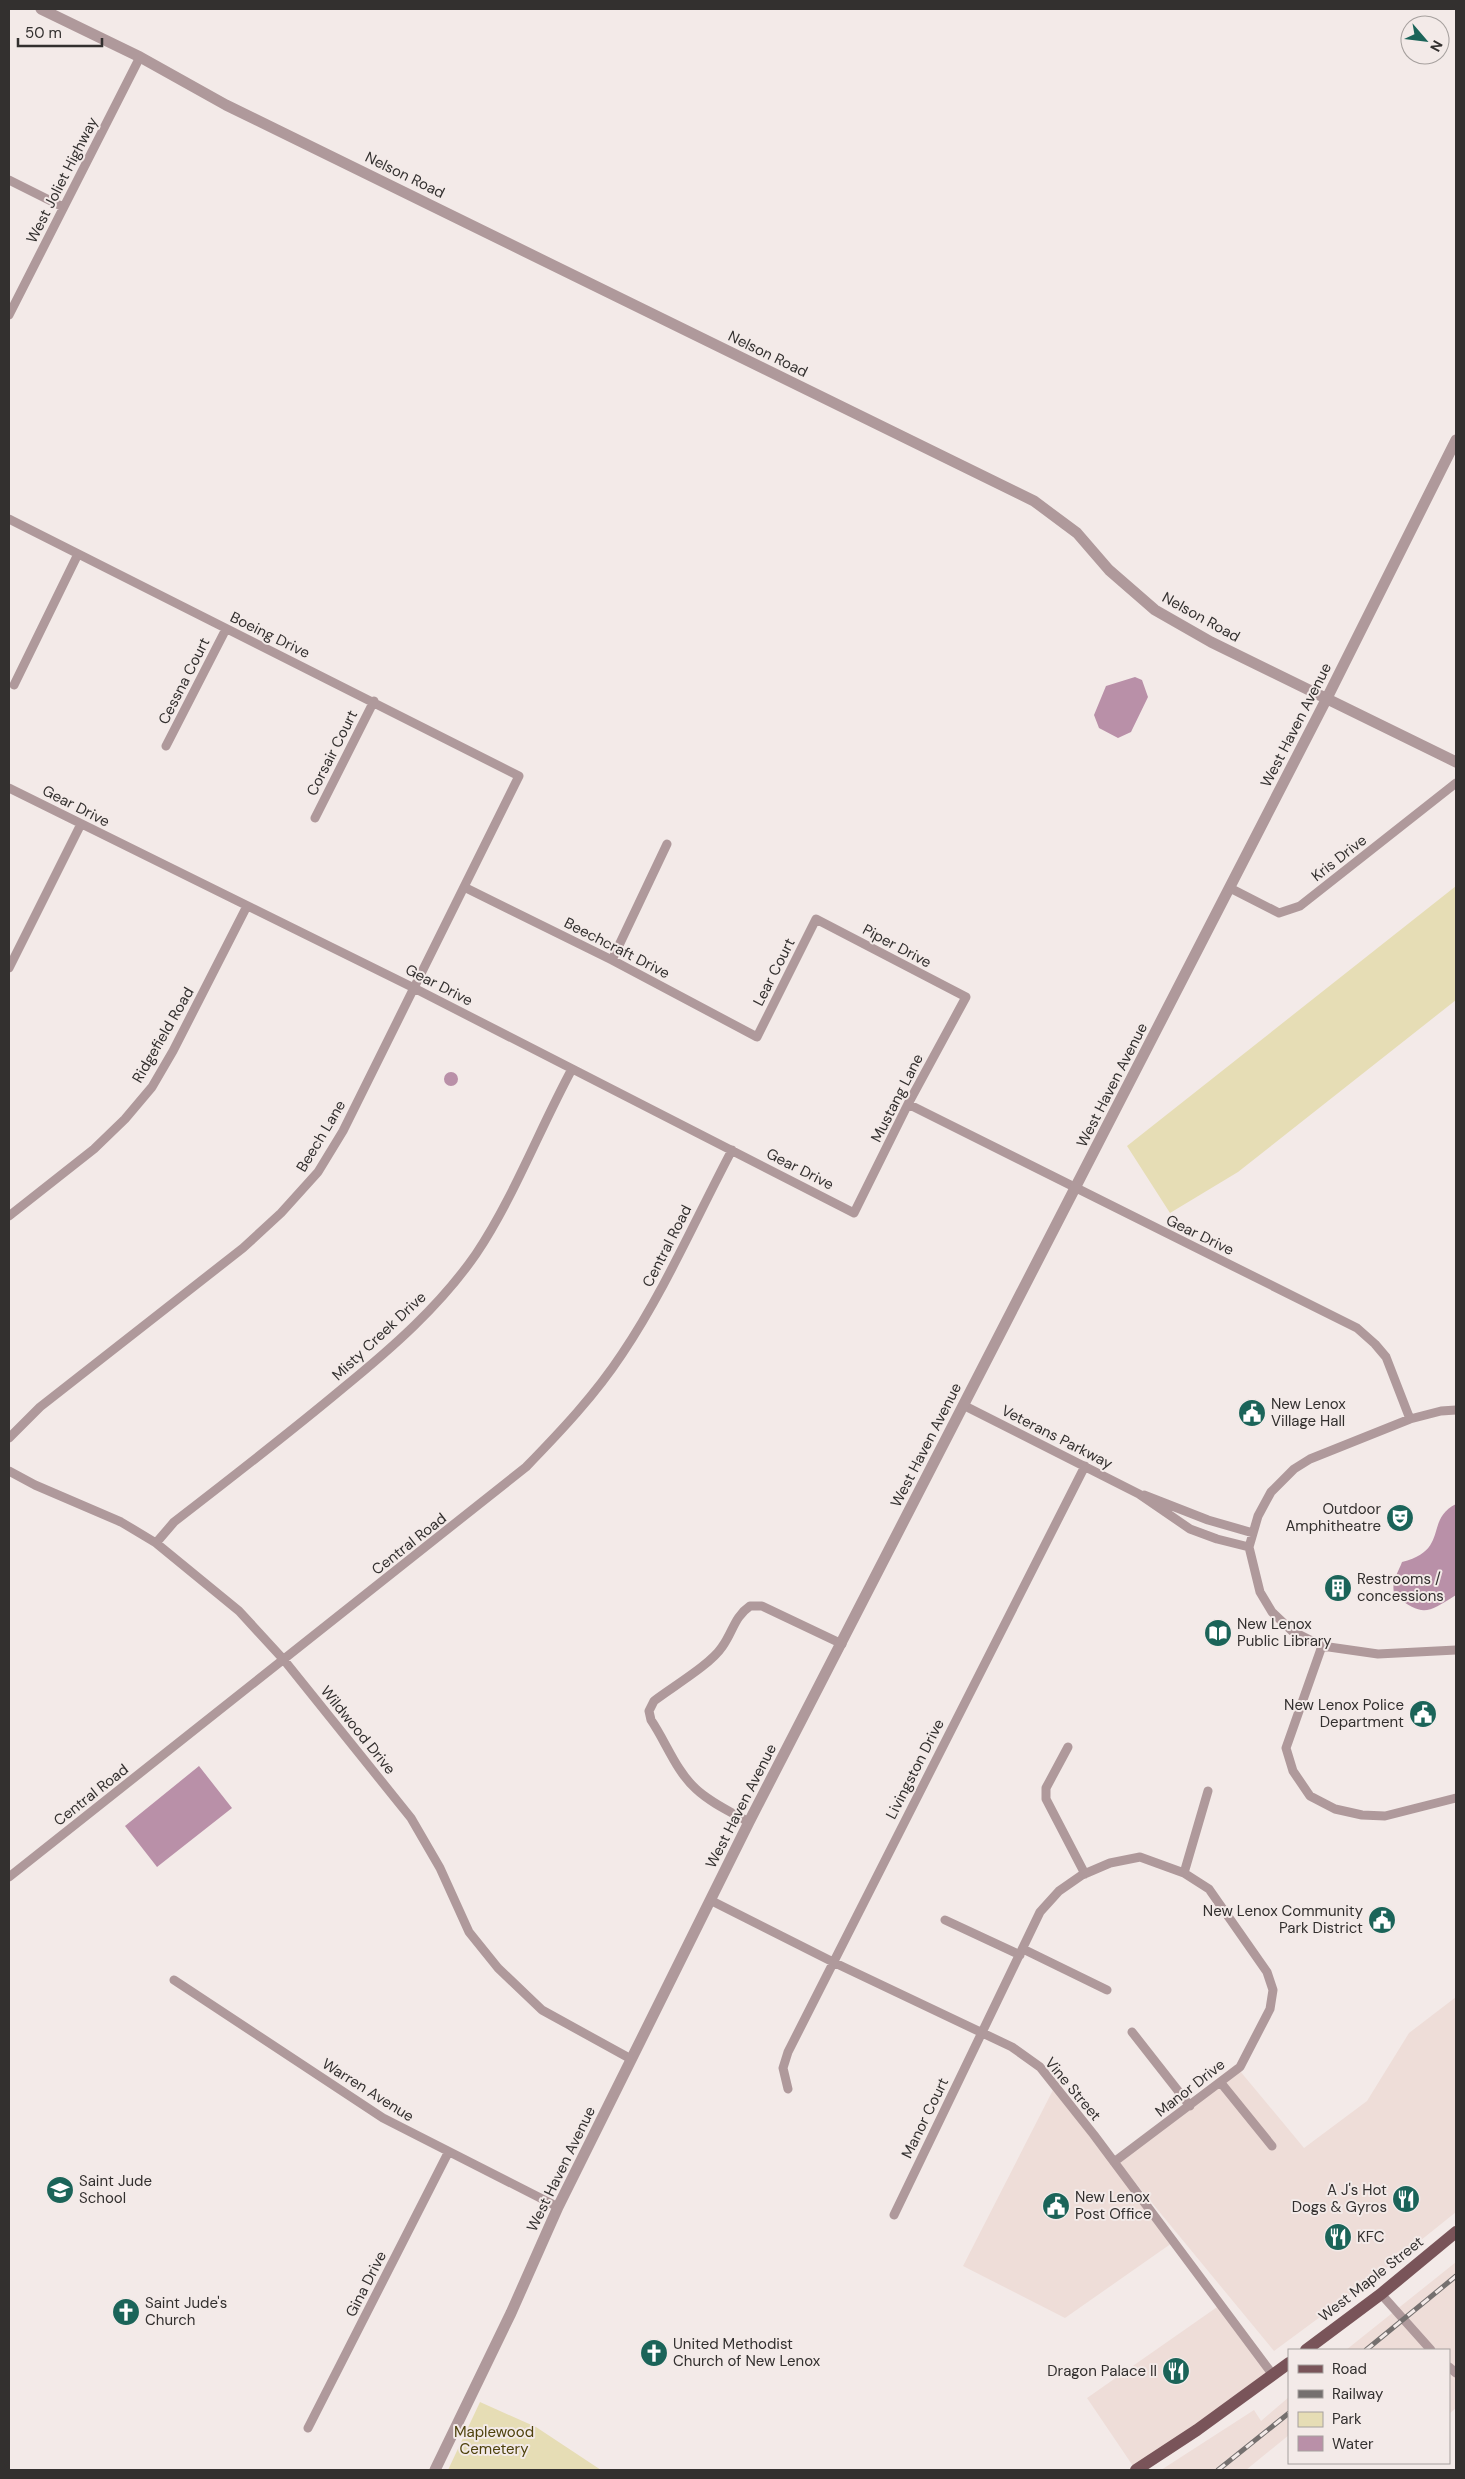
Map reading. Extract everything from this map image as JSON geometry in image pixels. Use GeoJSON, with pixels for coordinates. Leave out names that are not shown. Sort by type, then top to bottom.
{"type":"FeatureCollection","features":[{"type":"Feature","properties":{"kind":"main road","name":"West Maple Street"},"geometry":{"type":"LineString","coordinates":[[1307,2349],[1381,2294],[1456,2232]]}},
{"type":"Feature","properties":{"kind":"main road"},"geometry":{"type":"LineString","coordinates":[[1136,2470],[1288,2364]]}},
{"type":"Feature","properties":{"kind":"street","name":"Nelson Road"},"geometry":{"type":"LineString","coordinates":[[41,9],[140,57],[226,105],[1034,501],[1078,533],[1109,570],[1155,610],[1211,642],[1456,762]]}},
{"type":"Feature","properties":{"kind":"street","name":"West Joliet Highway"},"geometry":{"type":"LineString","coordinates":[[9,315],[62,207],[140,57]]}},
{"type":"Feature","properties":{"kind":"street"},"geometry":{"type":"LineString","coordinates":[[9,180],[62,207]]}},
{"type":"Feature","properties":{"kind":"street","name":"West Haven Avenue"},"geometry":{"type":"LineString","coordinates":[[436,2470],[511,2313],[558,2207],[749,1822],[1230,888],[1456,440]]}},
{"type":"Feature","properties":{"kind":"street","name":"Boeing Drive"},"geometry":{"type":"LineString","coordinates":[[9,519],[374,701],[519,776]]}},
{"type":"Feature","properties":{"kind":"street"},"geometry":{"type":"LineString","coordinates":[[14,685],[78,554]]}},
{"type":"Feature","properties":{"kind":"street","name":"Cessna Court"},"geometry":{"type":"LineString","coordinates":[[166,746],[226,628]]}},
{"type":"Feature","properties":{"kind":"street","name":"Corsair Court"},"geometry":{"type":"LineString","coordinates":[[315,818],[374,701]]}},
{"type":"Feature","properties":{"kind":"street","name":"Beech Lane"},"geometry":{"type":"LineString","coordinates":[[9,1438],[40,1407],[242,1248],[303,1190],[318,1172],[343,1131],[519,776]]}},
{"type":"Feature","properties":{"kind":"street","name":"Kris Drive"},"geometry":{"type":"LineString","coordinates":[[1230,888],[1279,913],[1300,906],[1456,784]]}},
{"type":"Feature","properties":{"kind":"street","name":"Gear Drive"},"geometry":{"type":"LineString","coordinates":[[9,788],[414,988],[854,1213]]}},
{"type":"Feature","properties":{"kind":"street"},"geometry":{"type":"LineString","coordinates":[[9,968],[81,824]]}},
{"type":"Feature","properties":{"kind":"street"},"geometry":{"type":"LineString","coordinates":[[612,960],[667,844]]}},
{"type":"Feature","properties":{"kind":"street","name":"Beechcraft Drive"},"geometry":{"type":"LineString","coordinates":[[464,887],[612,960],[757,1037]]}},
{"type":"Feature","properties":{"kind":"street","name":"Ridgefield Road"},"geometry":{"type":"LineString","coordinates":[[9,1216],[94,1149],[125,1119],[152,1087],[173,1051],[247,906]]}},
{"type":"Feature","properties":{"kind":"street","name":"Piper Drive"},"geometry":{"type":"LineString","coordinates":[[816,919],[966,997]]}},
{"type":"Feature","properties":{"kind":"street","name":"Lear Court"},"geometry":{"type":"LineString","coordinates":[[757,1037],[816,919]]}},
{"type":"Feature","properties":{"kind":"street","name":"Mustang Lane"},"geometry":{"type":"LineString","coordinates":[[854,1213],[908,1104],[966,997]]}},
{"type":"Feature","properties":{"kind":"street","name":"Misty Creek Drive"},"geometry":{"type":"LineString","coordinates":[[156,1543],[174,1522],[383,1356],[426,1315],[464,1270],[490,1232],[572,1069]]}},
{"type":"Feature","properties":{"kind":"street","name":"Gear Drive"},"geometry":{"type":"LineString","coordinates":[[908,1104],[1357,1328],[1386,1357],[1410,1419]]}},
{"type":"Feature","properties":{"kind":"street","name":"Central Road"},"geometry":{"type":"LineString","coordinates":[[9,1877],[526,1467],[564,1428],[622,1355],[648,1312],[732,1150]]}},
{"type":"Feature","properties":{"kind":"street","name":"Veterans Parkway"},"geometry":{"type":"LineString","coordinates":[[963,1405],[1139,1494],[1190,1529],[1217,1539],[1249,1546]]}},
{"type":"Feature","properties":{"kind":"street"},"geometry":{"type":"LineString","coordinates":[[1456,1410],[1441,1411],[1410,1419],[1310,1458],[1271,1492],[1258,1516],[1249,1546],[1260,1592],[1272,1612],[1292,1631],[1322,1646],[1378,1654],[1456,1650]]}},
{"type":"Feature","properties":{"kind":"street","name":"Livingston Drive"},"geometry":{"type":"LineString","coordinates":[[788,2088],[783,2068],[832,1962],[1085,1466]]}},
{"type":"Feature","properties":{"kind":"street","name":"Wildwood Drive"},"geometry":{"type":"LineString","coordinates":[[9,1471],[35,1485],[121,1522],[156,1543],[239,1611],[284,1660],[411,1818],[440,1868],[469,1932],[498,1968],[542,2010],[631,2059]]}},
{"type":"Feature","properties":{"kind":"street","name":"Veterans Parkway"},"geometry":{"type":"LineString","coordinates":[[1139,1494],[1183,1508],[1208,1520],[1253,1533]]}},
{"type":"Feature","properties":{"kind":"street"},"geometry":{"type":"LineString","coordinates":[[749,1822],[712,1801],[696,1789],[682,1774],[652,1720],[650,1711],[654,1701],[722,1647],[737,1618],[750,1606],[762,1606],[842,1644]]}},
{"type":"Feature","properties":{"kind":"street"},"geometry":{"type":"LineString","coordinates":[[1322,1646],[1286,1748],[1292,1771],[1310,1796],[1335,1809],[1362,1815],[1385,1816],[1456,1798]]}},
{"type":"Feature","properties":{"kind":"street"},"geometry":{"type":"LineString","coordinates":[[1068,1747],[1046,1788],[1046,1799],[1085,1874]]}},
{"type":"Feature","properties":{"kind":"street"},"geometry":{"type":"LineString","coordinates":[[1184,1873],[1208,1791]]}},
{"type":"Feature","properties":{"kind":"street","name":"Manor Drive"},"geometry":{"type":"LineString","coordinates":[[981,2033],[1040,1912],[1059,1891],[1085,1874],[1110,1862],[1140,1857],[1184,1873],[1209,1889],[1267,1972],[1273,1990],[1270,2009],[1240,2067],[1114,2162]]}},
{"type":"Feature","properties":{"kind":"street","name":"Vine Street"},"geometry":{"type":"LineString","coordinates":[[710,1900],[832,1962],[1012,2047],[1040,2067],[1114,2162],[1273,2375]]}},
{"type":"Feature","properties":{"kind":"street"},"geometry":{"type":"LineString","coordinates":[[945,1920],[1107,1990]]}},
{"type":"Feature","properties":{"kind":"street","name":"Warren Avenue"},"geometry":{"type":"LineString","coordinates":[[174,1980],[383,2118],[448,2153],[558,2207]]}},
{"type":"Feature","properties":{"kind":"street"},"geometry":{"type":"LineString","coordinates":[[1132,2032],[1190,2106]]}},
{"type":"Feature","properties":{"kind":"street","name":"Manor Court"},"geometry":{"type":"LineString","coordinates":[[894,2215],[981,2033]]}},
{"type":"Feature","properties":{"kind":"street"},"geometry":{"type":"LineString","coordinates":[[1221,2083],[1272,2146]]}},
{"type":"Feature","properties":{"kind":"street","name":"Gina Drive"},"geometry":{"type":"LineString","coordinates":[[308,2428],[448,2153]]}},
{"type":"Feature","properties":{"kind":"street"},"geometry":{"type":"LineString","coordinates":[[1381,2294],[1430,2349]]}},
{"type":"Feature","properties":{"kind":"shaded area"},"geometry":{"type":"Polygon","coordinates":[[[1456,1997],[1456,2212],[1385,2269],[1274,2351],[1115,2158],[1235,2065],[1304,2148],[1367,2101],[1409,2033],[1456,1997]]]}},
{"type":"Feature","properties":{"kind":"shaded area"},"geometry":{"type":"Polygon","coordinates":[[[1054,2088],[1172,2243],[1065,2318],[963,2266],[1054,2088]]]}},
{"type":"Feature","properties":{"kind":"shaded area"},"geometry":{"type":"Polygon","coordinates":[[[1456,2262],[1456,2369],[1450,2363],[1450,2349],[1436,2349],[1420,2334],[1426,2349],[1347,2349],[1456,2262]]]}},
{"type":"Feature","properties":{"kind":"shaded area"},"geometry":{"type":"Polygon","coordinates":[[[1220,2305],[1269,2374],[1135,2469],[1087,2398],[1220,2305]]]}},
{"type":"Feature","properties":{"kind":"shaded area"},"geometry":{"type":"Polygon","coordinates":[[[1450,2372],[1456,2377],[1456,2408],[1450,2413],[1450,2372]]]}},
{"type":"Feature","properties":{"kind":"shaded area"},"geometry":{"type":"Polygon","coordinates":[[[1288,2398],[1288,2436],[1246,2470],[1161,2470],[1254,2410],[1261,2421],[1288,2398]]]}},
{"type":"Feature","properties":{"kind":"green space"},"geometry":{"type":"Polygon","coordinates":[[[1456,886],[1456,1000],[1238,1172],[1170,1213],[1127,1146],[1456,886]]]}},
{"type":"Feature","properties":{"kind":"green space","name":"Maplewood Cemetery"},"geometry":{"type":"Polygon","coordinates":[[[480,2402],[536,2427],[601,2470],[448,2470],[480,2402]]]}},
{"type":"Feature","properties":{"kind":"water"},"geometry":{"type":"Polygon","coordinates":[[[1135,677],[1142,680],[1148,697],[1131,732],[1118,738],[1099,728],[1094,715],[1106,686],[1135,677]]]}},
{"type":"Feature","properties":{"kind":"water"},"geometry":{"type":"Polygon","coordinates":[[[451,1072],[456,1074],[458,1079],[456,1084],[451,1086],[446,1084],[444,1079],[446,1074],[451,1072]]]}},
{"type":"Feature","properties":{"kind":"water"},"geometry":{"type":"Polygon","coordinates":[[[1456,1504],[1456,1595],[1432,1609],[1419,1610],[1395,1596],[1394,1582],[1402,1562],[1417,1557],[1426,1550],[1432,1543],[1441,1518],[1446,1511],[1456,1504]]]}},
{"type":"Feature","properties":{"kind":"water"},"geometry":{"type":"Polygon","coordinates":[[[199,1766],[232,1808],[157,1867],[125,1826],[199,1766]]]}},
{"type":"Feature","properties":{"kind":"railway"},"geometry":{"type":"LineString","coordinates":[[1367,2349],[1456,2276]]}},
{"type":"Feature","properties":{"kind":"railway"},"geometry":{"type":"LineString","coordinates":[[1218,2470],[1288,2414]]}},
{"type":"Feature","properties":{"kind":"place","name":"New Lenox Village Hall"},"geometry":{"type":"Point","coordinates":[1252,1413]}},
{"type":"Feature","properties":{"kind":"place","name":"Outdoor Amphitheatre"},"geometry":{"type":"Point","coordinates":[1400,1518]}},
{"type":"Feature","properties":{"kind":"place","name":"Restrooms / concessions"},"geometry":{"type":"Point","coordinates":[1338,1588]}},
{"type":"Feature","properties":{"kind":"place","name":"New Lenox Public Library"},"geometry":{"type":"Point","coordinates":[1218,1633]}},
{"type":"Feature","properties":{"kind":"place","name":"New Lenox Police Department"},"geometry":{"type":"Point","coordinates":[1423,1714]}},
{"type":"Feature","properties":{"kind":"place","name":"New Lenox Community Park District"},"geometry":{"type":"Point","coordinates":[1382,1920]}},
{"type":"Feature","properties":{"kind":"place","name":"Saint Jude School"},"geometry":{"type":"Point","coordinates":[60,2190]}},
{"type":"Feature","properties":{"kind":"place","name":"A J's Hot Dogs & Gyros"},"geometry":{"type":"Point","coordinates":[1406,2199]}},
{"type":"Feature","properties":{"kind":"place","name":"New Lenox Post Office"},"geometry":{"type":"Point","coordinates":[1056,2206]}},
{"type":"Feature","properties":{"kind":"place","name":"KFC"},"geometry":{"type":"Point","coordinates":[1338,2237]}},
{"type":"Feature","properties":{"kind":"place","name":"Saint Jude's Church"},"geometry":{"type":"Point","coordinates":[126,2312]}},
{"type":"Feature","properties":{"kind":"place","name":"United Methodist Church of New Lenox"},"geometry":{"type":"Point","coordinates":[654,2353]}},
{"type":"Feature","properties":{"kind":"place","name":"Dragon Palace II"},"geometry":{"type":"Point","coordinates":[1176,2371]}}]}
